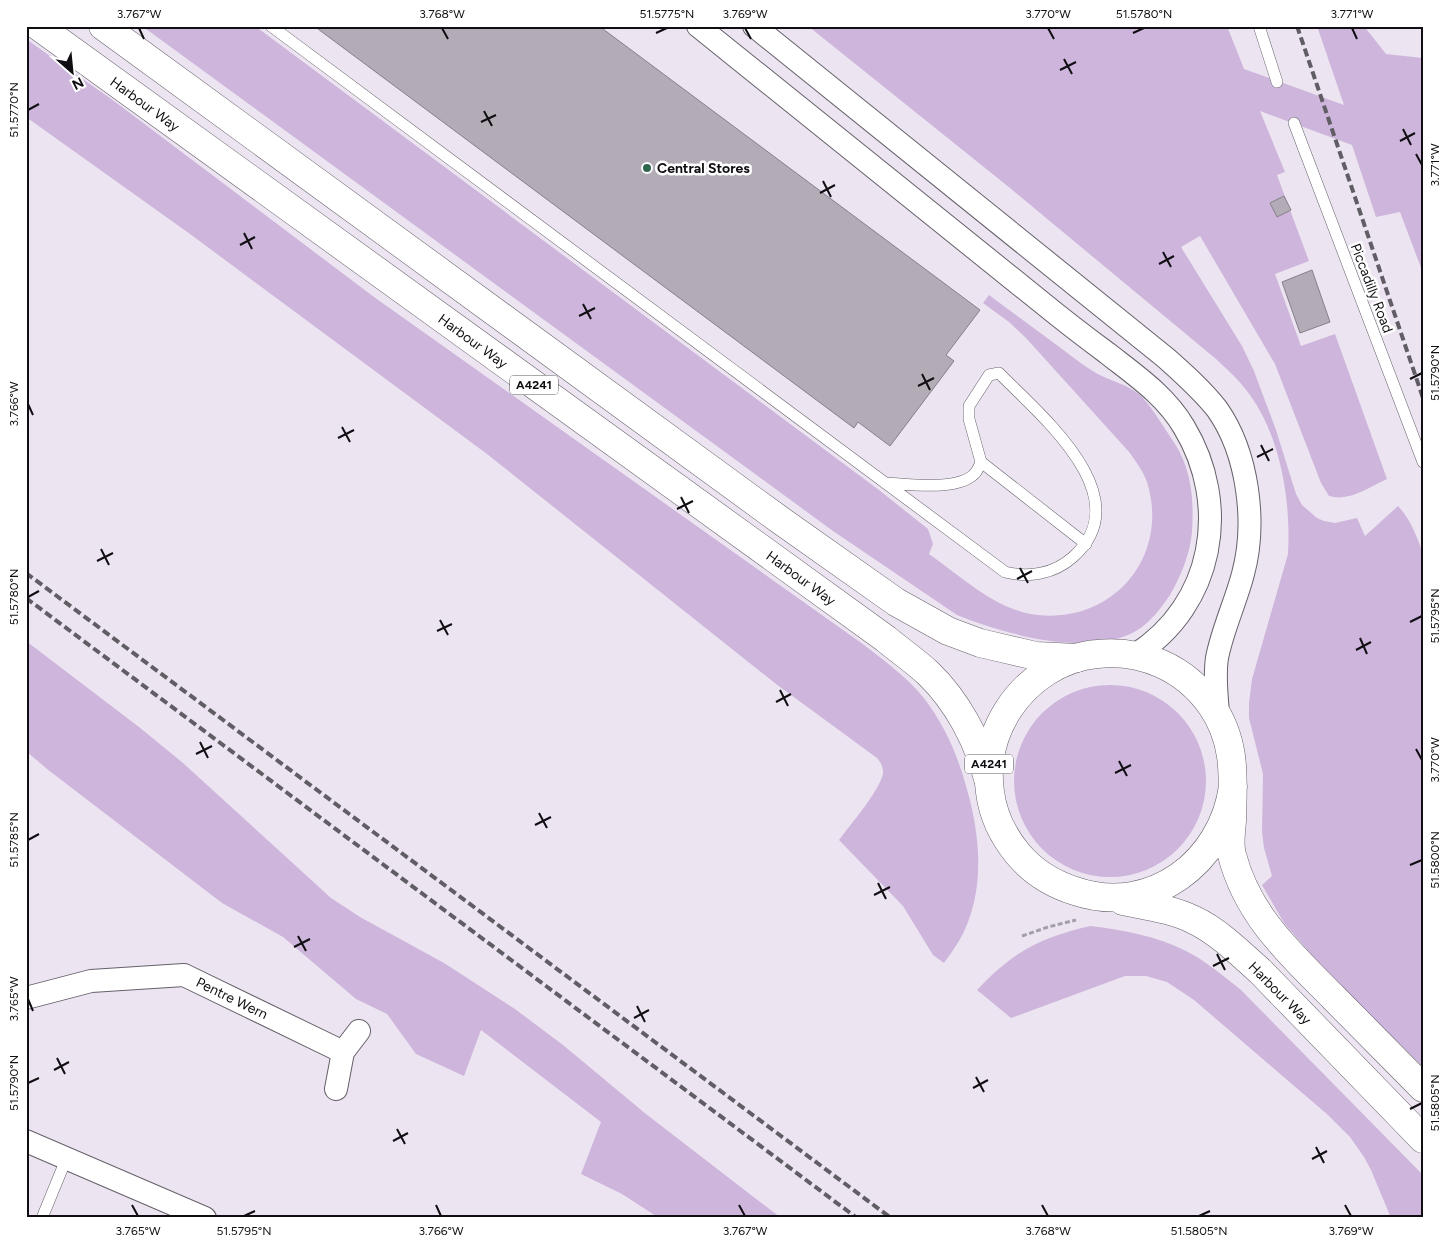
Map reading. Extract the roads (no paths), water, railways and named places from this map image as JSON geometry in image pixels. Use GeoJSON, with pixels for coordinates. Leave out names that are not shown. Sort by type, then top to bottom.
{"type":"FeatureCollection","features":[{"type":"Feature","properties":{"kind":"main road","name":"Harbour Way"},"geometry":{"type":"LineString","coordinates":[[38,26],[886,639],[928,673],[949,696],[972,734],[988,779]]}},
{"type":"Feature","properties":{"kind":"main road","name":"A4241"},"geometry":{"type":"LineString","coordinates":[[103,26],[772,514],[896,602],[948,631],[980,643],[1036,656],[1077,658]]}},
{"type":"Feature","properties":{"kind":"main road","name":"A4241"},"geometry":{"type":"LineString","coordinates":[[1233,786],[1226,818],[1216,839],[1203,856],[1184,873],[1148,892],[1105,898],[1061,887],[1041,876],[1024,861],[1009,843],[998,824],[991,802],[988,779],[989,761],[992,744],[1002,718],[1012,703],[1023,689],[1060,664],[1093,654],[1135,655],[1158,662],[1186,678],[1204,695],[1218,715],[1231,748],[1234,770],[1230,852],[1243,887],[1258,915],[1286,949],[1423,1088]]}},
{"type":"Feature","properties":{"kind":"main road","name":"Harbour Way"},"geometry":{"type":"LineString","coordinates":[[1105,898],[1168,910],[1195,920],[1233,947],[1262,972],[1423,1139]]}},
{"type":"Feature","properties":{"kind":"street"},"geometry":{"type":"LineString","coordinates":[[698,26],[1060,317],[1141,379],[1162,398],[1184,428],[1201,464],[1208,496],[1210,535],[1204,565],[1189,600],[1170,627],[1135,655]]}},
{"type":"Feature","properties":{"kind":"street"},"geometry":{"type":"LineString","coordinates":[[754,26],[1166,358],[1189,378],[1217,410],[1234,439],[1241,458],[1248,504],[1248,540],[1244,573],[1217,658],[1215,684],[1218,715]]}},
{"type":"Feature","properties":{"kind":"street","name":"Pentre Wern"},"geometry":{"type":"LineString","coordinates":[[26,998],[91,981],[184,975],[343,1052]]}},
{"type":"Feature","properties":{"kind":"street"},"geometry":{"type":"LineString","coordinates":[[336,1090],[343,1052],[359,1031]]}},
{"type":"Feature","properties":{"kind":"street"},"geometry":{"type":"LineString","coordinates":[[26,1141],[67,1157],[205,1218]]}},
{"type":"Feature","properties":{"kind":"lane"},"geometry":{"type":"LineString","coordinates":[[271,26],[1005,572],[1020,575],[1054,570],[1072,558],[1086,544],[1096,524],[1096,503],[1076,455],[1062,437],[999,373],[989,374],[969,406],[969,419],[981,462],[1086,544]]}},
{"type":"Feature","properties":{"kind":"lane"},"geometry":{"type":"LineString","coordinates":[[1258,26],[1278,82]]}},
{"type":"Feature","properties":{"kind":"lane","name":"Piccadilly Road"},"geometry":{"type":"LineString","coordinates":[[1294,123],[1423,462]]}},
{"type":"Feature","properties":{"kind":"lane"},"geometry":{"type":"LineString","coordinates":[[885,483],[927,486],[956,484],[975,474],[981,462]]}},
{"type":"Feature","properties":{"kind":"lane"},"geometry":{"type":"LineString","coordinates":[[42,1218],[67,1157]]}},
{"type":"Feature","properties":{"kind":"railway"},"geometry":{"type":"LineString","coordinates":[[1297,26],[1423,398]]}},
{"type":"Feature","properties":{"kind":"railway"},"geometry":{"type":"LineString","coordinates":[[26,573],[891,1218]]}},
{"type":"Feature","properties":{"kind":"railway"},"geometry":{"type":"LineString","coordinates":[[26,598],[857,1218]]}},
{"type":"Feature","properties":{"kind":"place","name":"Central Stores"},"geometry":{"type":"Point","coordinates":[647,168]}}]}
